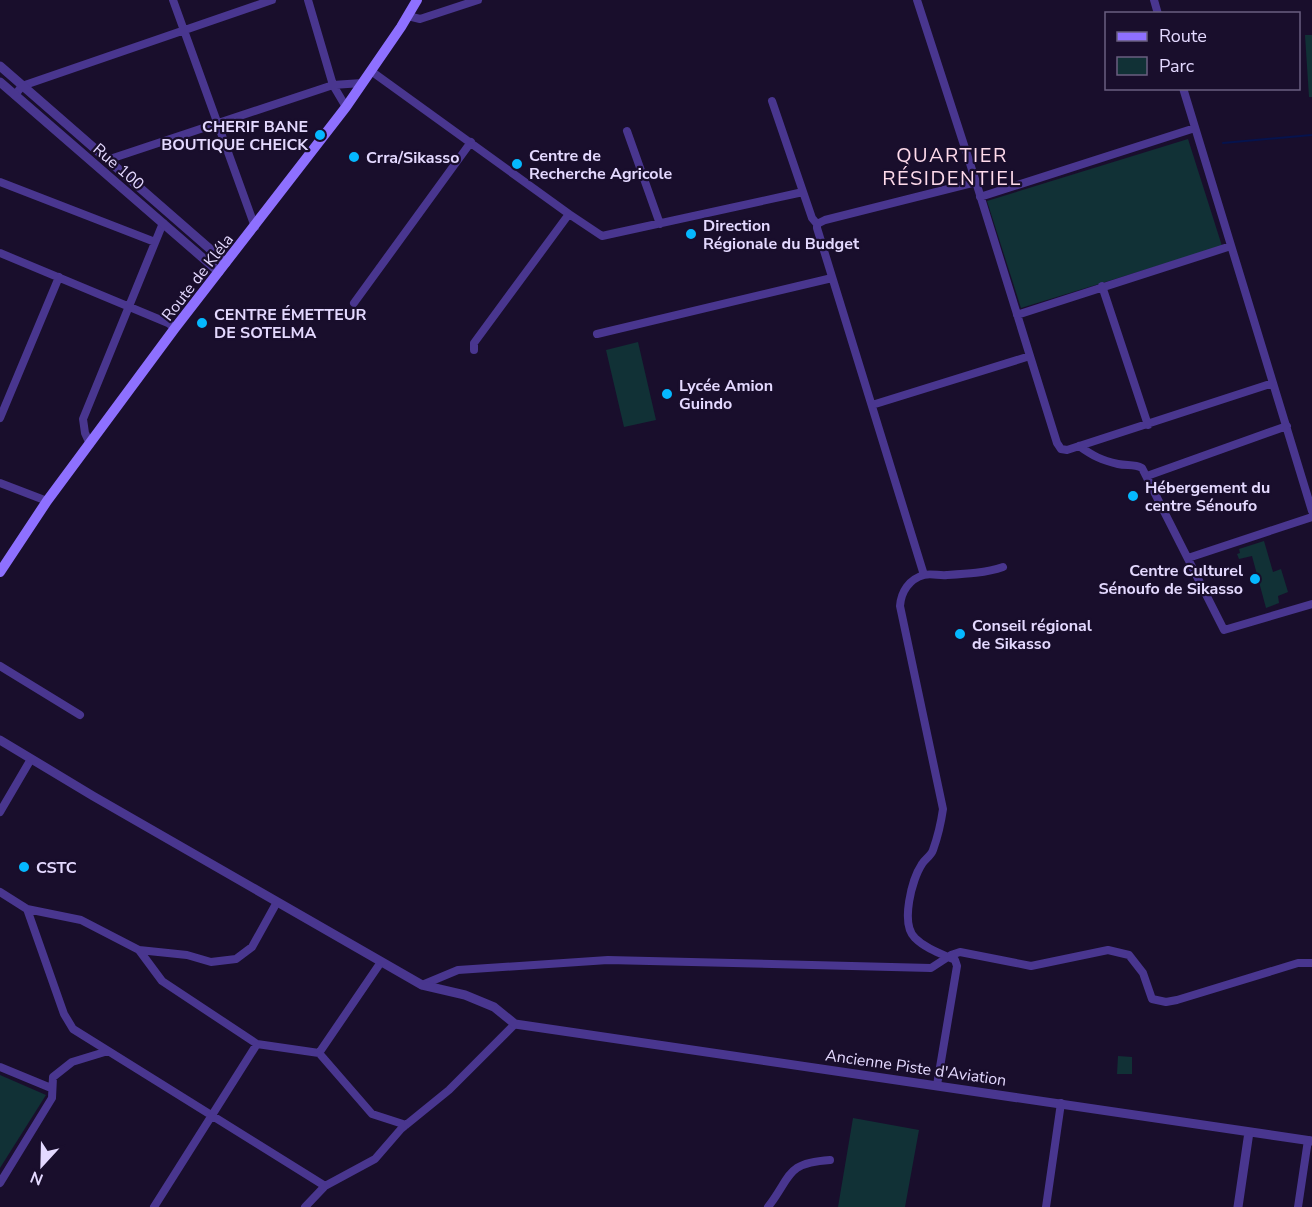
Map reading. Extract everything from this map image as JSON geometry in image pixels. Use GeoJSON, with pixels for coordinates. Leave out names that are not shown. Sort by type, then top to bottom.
{"type":"FeatureCollection","features":[{"type":"Feature","properties":{"kind":"main road","name":"Route de Kléla"},"geometry":{"type":"LineString","coordinates":[[0,572],[47,501],[175,328],[346,106],[417,0]]}},
{"type":"Feature","properties":{"kind":"street"},"geometry":{"type":"LineString","coordinates":[[173,0],[255,226]]}},
{"type":"Feature","properties":{"kind":"street"},"geometry":{"type":"LineString","coordinates":[[15,95],[22,86],[272,0]]}},
{"type":"Feature","properties":{"kind":"street"},"geometry":{"type":"LineString","coordinates":[[308,0],[333,85],[346,106]]}},
{"type":"Feature","properties":{"kind":"street"},"geometry":{"type":"LineString","coordinates":[[408,16],[420,19],[478,0]]}},
{"type":"Feature","properties":{"kind":"street"},"geometry":{"type":"LineString","coordinates":[[916,0],[976,182],[1057,443],[1064,450],[1079,446],[1273,383]]}},
{"type":"Feature","properties":{"kind":"street"},"geometry":{"type":"LineString","coordinates":[[0,66],[107,160],[223,267]]}},
{"type":"Feature","properties":{"kind":"street"},"geometry":{"type":"LineString","coordinates":[[371,70],[602,236],[802,192]]}},
{"type":"Feature","properties":{"kind":"street","name":"Rue 100"},"geometry":{"type":"LineString","coordinates":[[0,82],[163,224],[223,267]]}},
{"type":"Feature","properties":{"kind":"street"},"geometry":{"type":"LineString","coordinates":[[107,160],[333,85],[362,83]]}},
{"type":"Feature","properties":{"kind":"street"},"geometry":{"type":"LineString","coordinates":[[1184,90],[1312,511]]}},
{"type":"Feature","properties":{"kind":"street"},"geometry":{"type":"LineString","coordinates":[[772,101],[802,192],[812,218],[817,224],[924,575]]}},
{"type":"Feature","properties":{"kind":"street"},"geometry":{"type":"LineString","coordinates":[[980,197],[1196,128]]}},
{"type":"Feature","properties":{"kind":"street"},"geometry":{"type":"LineString","coordinates":[[627,131],[660,224]]}},
{"type":"Feature","properties":{"kind":"street"},"geometry":{"type":"LineString","coordinates":[[354,303],[471,142]]}},
{"type":"Feature","properties":{"kind":"street"},"geometry":{"type":"LineString","coordinates":[[0,182],[155,242]]}},
{"type":"Feature","properties":{"kind":"street"},"geometry":{"type":"LineString","coordinates":[[817,224],[825,220],[976,182]]}},
{"type":"Feature","properties":{"kind":"street"},"geometry":{"type":"LineString","coordinates":[[474,350],[474,343],[569,214]]}},
{"type":"Feature","properties":{"kind":"street"},"geometry":{"type":"LineString","coordinates":[[90,444],[85,433],[83,419],[163,224]]}},
{"type":"Feature","properties":{"kind":"street"},"geometry":{"type":"LineString","coordinates":[[1017,315],[1231,246]]}},
{"type":"Feature","properties":{"kind":"street"},"geometry":{"type":"LineString","coordinates":[[0,253],[168,323],[175,328]]}},
{"type":"Feature","properties":{"kind":"street"},"geometry":{"type":"LineString","coordinates":[[1,413],[59,277]]}},
{"type":"Feature","properties":{"kind":"street"},"geometry":{"type":"LineString","coordinates":[[597,334],[832,278]]}},
{"type":"Feature","properties":{"kind":"street"},"geometry":{"type":"LineString","coordinates":[[1102,286],[1148,425]]}},
{"type":"Feature","properties":{"kind":"street"},"geometry":{"type":"LineString","coordinates":[[872,405],[1030,356]]}},
{"type":"Feature","properties":{"kind":"street"},"geometry":{"type":"LineString","coordinates":[[1147,476],[1287,426]]}},
{"type":"Feature","properties":{"kind":"street"},"geometry":{"type":"LineString","coordinates":[[1079,446],[1095,458],[1142,468],[1224,630],[1312,604]]}},
{"type":"Feature","properties":{"kind":"street"},"geometry":{"type":"LineString","coordinates":[[0,483],[47,501]]}},
{"type":"Feature","properties":{"kind":"street"},"geometry":{"type":"LineString","coordinates":[[1188,558],[1312,517]]}},
{"type":"Feature","properties":{"kind":"street"},"geometry":{"type":"LineString","coordinates":[[937,1085],[957,966],[955,960],[927,947],[913,937],[908,921],[909,896],[921,865],[932,853],[944,809],[900,606],[903,590],[924,575],[947,575],[1003,567]]}},
{"type":"Feature","properties":{"kind":"street"},"geometry":{"type":"LineString","coordinates":[[0,666],[80,715]]}},
{"type":"Feature","properties":{"kind":"street"},"geometry":{"type":"LineString","coordinates":[[0,740],[422,985],[465,995],[494,1006],[515,1024],[449,1090],[406,1125],[375,1158],[325,1186],[305,1207]]}},
{"type":"Feature","properties":{"kind":"street"},"geometry":{"type":"LineString","coordinates":[[0,812],[31,759]]}},
{"type":"Feature","properties":{"kind":"street"},"geometry":{"type":"LineString","coordinates":[[0,892],[27,909],[81,920],[139,950],[187,955],[211,962],[236,959],[252,947],[277,902]]}},
{"type":"Feature","properties":{"kind":"street"},"geometry":{"type":"LineString","coordinates":[[27,909],[64,1014],[73,1029],[325,1186]]}},
{"type":"Feature","properties":{"kind":"street"},"geometry":{"type":"LineString","coordinates":[[139,950],[162,981],[257,1044],[319,1053],[372,1114],[406,1125]]}},
{"type":"Feature","properties":{"kind":"street"},"geometry":{"type":"LineString","coordinates":[[422,985],[458,970],[608,960],[932,968],[960,952],[1031,966],[1108,950],[1129,955],[1143,973],[1152,999],[1166,1002],[1298,963],[1312,963]]}},
{"type":"Feature","properties":{"kind":"street"},"geometry":{"type":"LineString","coordinates":[[319,1053],[381,962]]}},
{"type":"Feature","properties":{"kind":"street","name":"Ancienne Piste d'Aviation"},"geometry":{"type":"LineString","coordinates":[[515,1024],[1310,1141]]}},
{"type":"Feature","properties":{"kind":"street"},"geometry":{"type":"LineString","coordinates":[[154,1207],[257,1044]]}},
{"type":"Feature","properties":{"kind":"street"},"geometry":{"type":"LineString","coordinates":[[0,1183],[52,1098],[53,1077],[72,1062],[108,1051]]}},
{"type":"Feature","properties":{"kind":"street"},"geometry":{"type":"LineString","coordinates":[[0,1067],[51,1088]]}},
{"type":"Feature","properties":{"kind":"street"},"geometry":{"type":"LineString","coordinates":[[1046,1207],[1061,1103]]}},
{"type":"Feature","properties":{"kind":"street"},"geometry":{"type":"LineString","coordinates":[[1238,1207],[1249,1132]]}},
{"type":"Feature","properties":{"kind":"street"},"geometry":{"type":"LineString","coordinates":[[1298,1207],[1310,1141]]}},
{"type":"Feature","properties":{"kind":"street"},"geometry":{"type":"LineString","coordinates":[[768,1207],[791,1171],[808,1161],[830,1160]]}},
{"type":"Feature","properties":{"kind":"green space"},"geometry":{"type":"Polygon","coordinates":[[[1305,35],[1312,35],[1312,97],[1309,97],[1305,35]]]}},
{"type":"Feature","properties":{"kind":"green space"},"geometry":{"type":"Polygon","coordinates":[[[1188,139],[1222,246],[1021,308],[987,201],[1188,139]]]}},
{"type":"Feature","properties":{"kind":"green space"},"geometry":{"type":"Polygon","coordinates":[[[638,342],[656,420],[624,427],[606,350],[638,342]]]}},
{"type":"Feature","properties":{"kind":"green space"},"geometry":{"type":"Polygon","coordinates":[[[1264,541],[1273,572],[1281,569],[1288,592],[1278,596],[1279,603],[1266,608],[1252,556],[1239,559],[1237,554],[1240,553],[1239,549],[1264,541]]]}},
{"type":"Feature","properties":{"kind":"green space"},"geometry":{"type":"Polygon","coordinates":[[[1118,1056],[1132,1057],[1132,1074],[1117,1074],[1118,1056]]]}},
{"type":"Feature","properties":{"kind":"green space"},"geometry":{"type":"Polygon","coordinates":[[[0,1075],[46,1095],[0,1168],[0,1075]]]}},
{"type":"Feature","properties":{"kind":"green space"},"geometry":{"type":"Polygon","coordinates":[[[853,1118],[919,1130],[905,1207],[838,1207],[853,1118]]]}},
{"type":"Feature","properties":{"kind":"waterway"},"geometry":{"type":"LineString","coordinates":[[1223,143],[1312,135]]}},
{"type":"Feature","properties":{"kind":"place","name":"CHERIF BANE BOUTIQUE CHEICK"},"geometry":{"type":"Point","coordinates":[320,135]}},
{"type":"Feature","properties":{"kind":"place","name":"Crra/Sikasso"},"geometry":{"type":"Point","coordinates":[354,157]}},
{"type":"Feature","properties":{"kind":"place","name":"Centre de Recherche Agricole"},"geometry":{"type":"Point","coordinates":[517,164]}},
{"type":"Feature","properties":{"kind":"place","name":"Direction Régionale du Budget"},"geometry":{"type":"Point","coordinates":[691,234]}},
{"type":"Feature","properties":{"kind":"place","name":"CENTRE ÉMETTEUR DE SOTELMA"},"geometry":{"type":"Point","coordinates":[202,323]}},
{"type":"Feature","properties":{"kind":"place","name":"Lycée Amion Guindo"},"geometry":{"type":"Point","coordinates":[667,394]}},
{"type":"Feature","properties":{"kind":"place","name":"Hébergement du centre Sénoufo"},"geometry":{"type":"Point","coordinates":[1133,496]}},
{"type":"Feature","properties":{"kind":"place","name":"Centre Culturel Sénoufo de Sikasso"},"geometry":{"type":"Point","coordinates":[1255,579]}},
{"type":"Feature","properties":{"kind":"place","name":"Conseil régional de Sikasso"},"geometry":{"type":"Point","coordinates":[960,634]}},
{"type":"Feature","properties":{"kind":"place","name":"CSTC"},"geometry":{"type":"Point","coordinates":[24,867]}},
{"type":"Feature","properties":{"kind":"district","name":"QUARTIER RÉSIDENTIEL"},"geometry":{"type":"Point","coordinates":[952,166]}}]}
